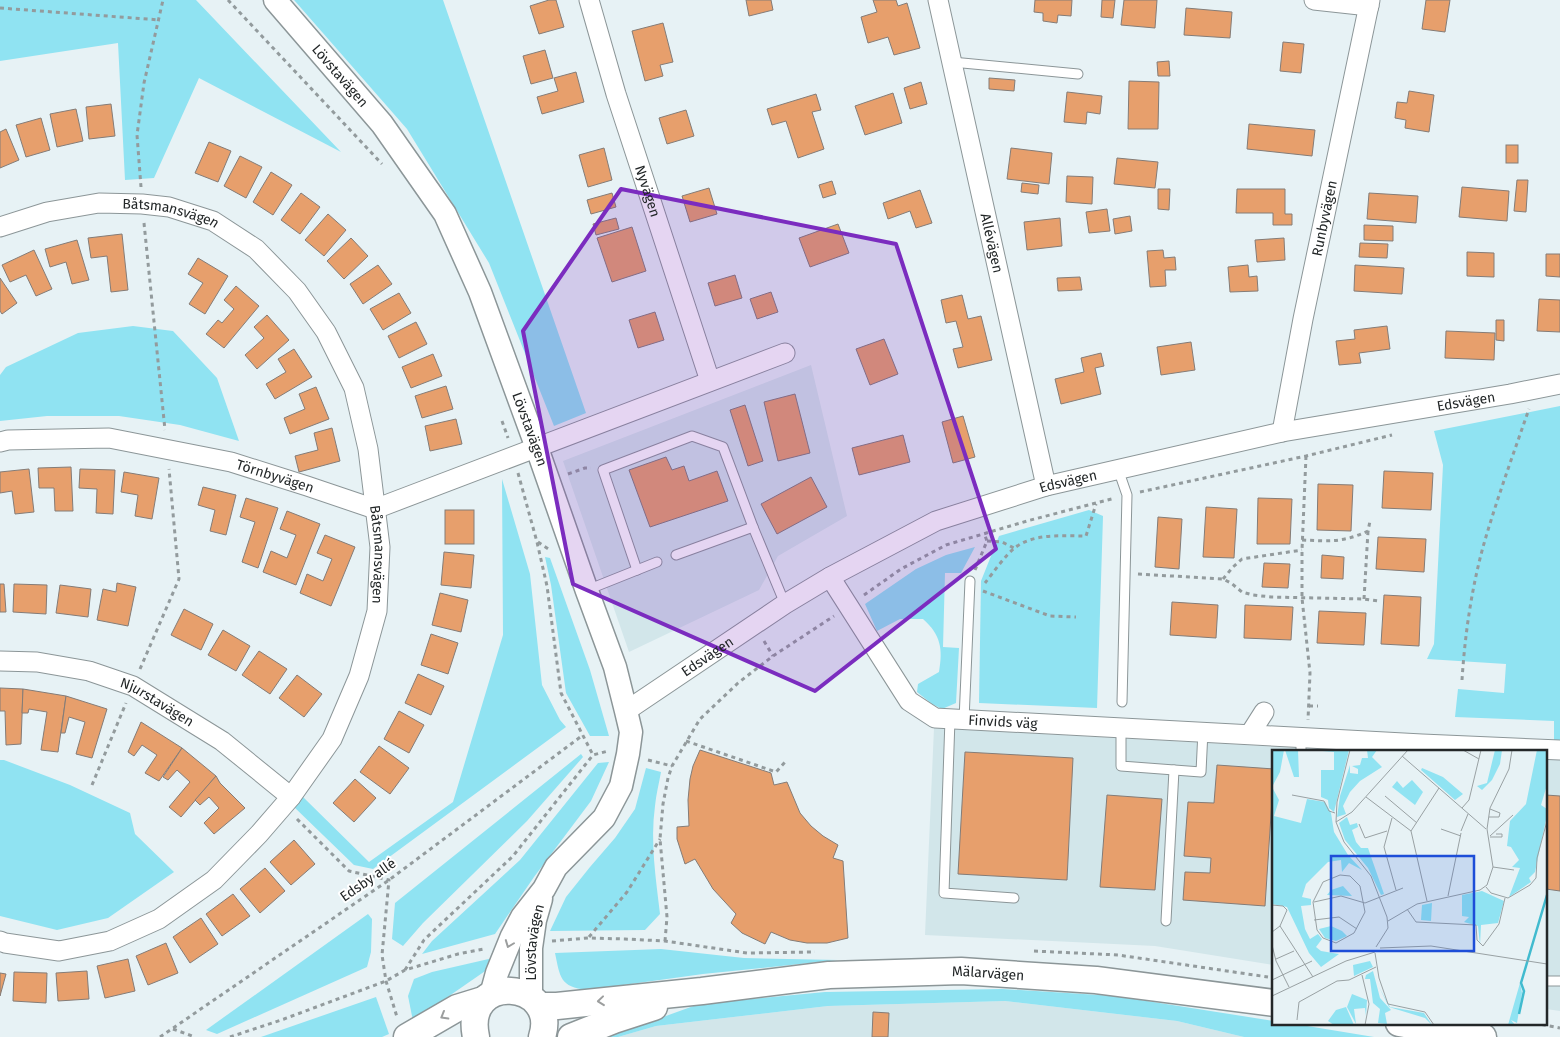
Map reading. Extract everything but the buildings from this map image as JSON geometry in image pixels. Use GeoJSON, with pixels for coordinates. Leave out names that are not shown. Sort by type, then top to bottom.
{"type":"FeatureCollection","features":[{"type":"Feature","properties":{"kind":"main road","name":"Mälarvägen"},"geometry":{"type":"LineString","coordinates":[[536,1002],[557,1006],[829,976],[961,972],[1096,980],[1272,1003]]}},
{"type":"Feature","properties":{"kind":"main road"},"geometry":{"type":"LineString","coordinates":[[403,1029],[510,990],[519,991],[536,1002],[545,1022],[542,1037]]}},
{"type":"Feature","properties":{"kind":"main road","name":"Mälarvägen"},"geometry":{"type":"LineString","coordinates":[[570,1037],[614,1020],[702,991]]}},
{"type":"Feature","properties":{"kind":"main road"},"geometry":{"type":"LineString","coordinates":[[476,1037],[474,1022],[478,1006],[487,998]]}},
{"type":"Feature","properties":{"kind":"main road"},"geometry":{"type":"LineString","coordinates":[[1405,1024],[1483,1037]]}},
{"type":"Feature","properties":{"kind":"street","name":"Lövstavägen"},"geometry":{"type":"LineString","coordinates":[[275,0],[382,124],[445,214],[480,292],[538,448],[587,591],[616,667],[626,711],[630,732],[628,754],[621,786],[604,818],[556,867],[544,889],[522,917],[512,936],[487,998]]}},
{"type":"Feature","properties":{"kind":"street","name":"Nyvägen"},"geometry":{"type":"LineString","coordinates":[[589,0],[616,94],[710,382]]}},
{"type":"Feature","properties":{"kind":"street","name":"Allévägen"},"geometry":{"type":"LineString","coordinates":[[938,0],[1046,486]]}},
{"type":"Feature","properties":{"kind":"street","name":"Runbyvägen"},"geometry":{"type":"LineString","coordinates":[[1282,432],[1302,319],[1370,3],[1314,0]]}},
{"type":"Feature","properties":{"kind":"street","name":"Båtsmansvägen"},"geometry":{"type":"LineString","coordinates":[[0,227],[47,212],[99,203],[142,204],[169,207],[213,221],[256,249],[297,291],[326,332],[354,388],[368,449],[380,547],[377,611],[359,676],[332,739],[288,802],[259,834],[214,880],[159,919],[110,941],[58,952],[5,944],[0,941]]}},
{"type":"Feature","properties":{"kind":"street"},"geometry":{"type":"LineString","coordinates":[[375,509],[785,353]]}},
{"type":"Feature","properties":{"kind":"street","name":"Edsvägen"},"geometry":{"type":"LineString","coordinates":[[626,711],[785,604],[830,577],[936,521],[1046,486],[1282,432],[1560,384]]}},
{"type":"Feature","properties":{"kind":"street","name":"Törnbyvägen"},"geometry":{"type":"LineString","coordinates":[[0,442],[8,440],[109,438],[231,462],[375,509]]}},
{"type":"Feature","properties":{"kind":"street","name":"Finvids väg"},"geometry":{"type":"LineString","coordinates":[[830,577],[909,701],[935,718],[1250,734],[1303,742],[1560,750]]}},
{"type":"Feature","properties":{"kind":"street","name":"Njurstavägen"},"geometry":{"type":"LineString","coordinates":[[0,661],[37,662],[89,671],[134,686],[222,741],[288,802]]}},
{"type":"Feature","properties":{"kind":"street"},"geometry":{"type":"LineString","coordinates":[[1250,734],[1264,712]]}},
{"type":"Feature","properties":{"kind":"street","name":"Lövstavägen"},"geometry":{"type":"LineString","coordinates":[[536,1002],[530,948],[535,920],[544,889]]}},
{"type":"Feature","properties":{"kind":"lane"},"geometry":{"type":"LineString","coordinates":[[952,62],[1078,74]]}},
{"type":"Feature","properties":{"kind":"lane"},"geometry":{"type":"LineString","coordinates":[[637,570],[603,470],[692,436],[723,447],[785,604]]}},
{"type":"Feature","properties":{"kind":"lane"},"geometry":{"type":"LineString","coordinates":[[1118,469],[1127,495],[1122,702]]}},
{"type":"Feature","properties":{"kind":"lane"},"geometry":{"type":"LineString","coordinates":[[676,555],[753,527]]}},
{"type":"Feature","properties":{"kind":"lane"},"geometry":{"type":"LineString","coordinates":[[587,591],[657,562]]}},
{"type":"Feature","properties":{"kind":"lane"},"geometry":{"type":"LineString","coordinates":[[970,581],[944,893],[1014,898]]}},
{"type":"Feature","properties":{"kind":"lane"},"geometry":{"type":"LineString","coordinates":[[1121,728],[1121,766],[1201,772],[1203,731]]}},
{"type":"Feature","properties":{"kind":"lane"},"geometry":{"type":"LineString","coordinates":[[1166,921],[1174,770]]}},
{"type":"Feature","properties":{"kind":"path"},"geometry":{"type":"LineString","coordinates":[[92,785],[179,579],[142,204],[137,135],[144,83],[164,0]]}},
{"type":"Feature","properties":{"kind":"path"},"geometry":{"type":"LineString","coordinates":[[228,0],[382,164]]}},
{"type":"Feature","properties":{"kind":"path"},"geometry":{"type":"LineString","coordinates":[[0,8],[160,20]]}},
{"type":"Feature","properties":{"kind":"path"},"geometry":{"type":"LineString","coordinates":[[1462,680],[1471,601],[1484,542],[1530,406],[1521,408]]}},
{"type":"Feature","properties":{"kind":"path"},"geometry":{"type":"LineString","coordinates":[[405,970],[424,940],[513,856],[593,755],[561,693],[547,586],[538,542],[502,420]]}},
{"type":"Feature","properties":{"kind":"path"},"geometry":{"type":"LineString","coordinates":[[548,942],[588,938],[666,942],[667,918],[660,839],[663,804],[672,766],[686,741],[700,719],[738,683],[773,656],[848,607],[901,569],[946,545],[984,533],[1127,495],[1306,456],[1400,433]]}},
{"type":"Feature","properties":{"kind":"path"},"geometry":{"type":"LineString","coordinates":[[1303,742],[1309,706],[1310,673],[1302,598],[1302,540],[1306,456]]}},
{"type":"Feature","properties":{"kind":"path"},"geometry":{"type":"LineString","coordinates":[[1076,617],[1050,616],[980,589],[1014,548],[1028,540],[1054,536],[1086,536],[1096,503]]}},
{"type":"Feature","properties":{"kind":"path"},"geometry":{"type":"LineString","coordinates":[[1364,599],[1370,521]]}},
{"type":"Feature","properties":{"kind":"path"},"geometry":{"type":"LineString","coordinates":[[1302,540],[1336,541],[1352,539],[1368,531]]}},
{"type":"Feature","properties":{"kind":"path"},"geometry":{"type":"LineString","coordinates":[[970,581],[987,541],[984,533]]}},
{"type":"Feature","properties":{"kind":"path"},"geometry":{"type":"LineString","coordinates":[[987,541],[1002,542],[1014,548]]}},
{"type":"Feature","properties":{"kind":"path"},"geometry":{"type":"LineString","coordinates":[[538,542],[551,551]]}},
{"type":"Feature","properties":{"kind":"path"},"geometry":{"type":"LineString","coordinates":[[1223,579],[1242,559],[1302,550]]}},
{"type":"Feature","properties":{"kind":"path"},"geometry":{"type":"LineString","coordinates":[[1125,574],[1223,579],[1242,592],[1271,597],[1379,601]]}},
{"type":"Feature","properties":{"kind":"path"},"geometry":{"type":"LineString","coordinates":[[764,641],[773,656]]}},
{"type":"Feature","properties":{"kind":"path"},"geometry":{"type":"LineString","coordinates":[[1309,706],[1318,706]]}},
{"type":"Feature","properties":{"kind":"path","name":"Edsby allé"},"geometry":{"type":"LineString","coordinates":[[160,1037],[389,880],[583,735]]}},
{"type":"Feature","properties":{"kind":"path"},"geometry":{"type":"LineString","coordinates":[[686,741],[776,772],[786,761]]}},
{"type":"Feature","properties":{"kind":"path"},"geometry":{"type":"LineString","coordinates":[[288,802],[349,871],[389,880],[382,956],[386,981],[403,1029]]}},
{"type":"Feature","properties":{"kind":"path"},"geometry":{"type":"LineString","coordinates":[[588,938],[627,892],[660,839]]}},
{"type":"Feature","properties":{"kind":"path"},"geometry":{"type":"LineString","coordinates":[[230,1037],[386,981],[405,970],[458,954],[486,949]]}},
{"type":"Feature","properties":{"kind":"path"},"geometry":{"type":"LineString","coordinates":[[1539,1024],[1560,1028]]}},
{"type":"Feature","properties":{"kind":"path"},"geometry":{"type":"LineString","coordinates":[[172,1028],[195,1037]]}},
{"type":"Feature","properties":{"kind":"highlighted area"},"geometry":{"type":"Polygon","coordinates":[[[621,189],[896,244],[996,549],[815,691],[573,584],[523,331],[621,189]]]}},
{"type":"Feature","properties":{"kind":"shaded area"},"geometry":{"type":"Polygon","coordinates":[[[0,0],[196,0],[341,152],[199,78],[154,178],[125,180],[118,43],[0,61],[0,0]]]}},
{"type":"Feature","properties":{"kind":"shaded area"},"geometry":{"type":"Polygon","coordinates":[[[294,0],[443,0],[586,413],[554,426],[489,263],[407,129],[294,0]]]}},
{"type":"Feature","properties":{"kind":"shaded area"},"geometry":{"type":"Polygon","coordinates":[[[133,326],[173,331],[217,378],[239,441],[180,425],[119,416],[47,416],[0,421],[0,375],[6,367],[78,333],[133,326]]]}},
{"type":"Feature","properties":{"kind":"shaded area"},"geometry":{"type":"Polygon","coordinates":[[[811,365],[847,516],[778,556],[759,590],[629,652],[563,461],[811,365]]]}},
{"type":"Feature","properties":{"kind":"shaded area"},"geometry":{"type":"Polygon","coordinates":[[[1560,406],[1560,741],[1554,740],[1554,721],[1455,717],[1458,689],[1504,693],[1506,664],[1427,659],[1434,644],[1443,465],[1434,431],[1560,406]]]}},
{"type":"Feature","properties":{"kind":"shaded area"},"geometry":{"type":"Polygon","coordinates":[[[502,479],[530,574],[542,685],[560,720],[566,727],[373,869],[354,865],[293,806],[302,796],[369,862],[453,802],[503,635],[502,479]]]}},
{"type":"Feature","properties":{"kind":"shaded area"},"geometry":{"type":"Polygon","coordinates":[[[1089,510],[1103,516],[1097,708],[979,703],[981,581],[999,536],[1089,510]]]}},
{"type":"Feature","properties":{"kind":"shaded area"},"geometry":{"type":"Polygon","coordinates":[[[975,547],[961,573],[945,573],[943,647],[959,648],[956,703],[942,709],[917,692],[918,684],[939,672],[941,656],[939,643],[934,631],[923,619],[900,619],[877,631],[865,604],[916,569],[946,555],[975,547]]]}},
{"type":"Feature","properties":{"kind":"shaded area"},"geometry":{"type":"Polygon","coordinates":[[[545,557],[550,558],[590,670],[609,736],[590,736],[566,693],[551,585],[545,557]]]}},
{"type":"Feature","properties":{"kind":"shaded area"},"geometry":{"type":"Polygon","coordinates":[[[934,728],[1334,750],[1272,750],[1272,965],[1155,946],[925,935],[934,728]]]}},
{"type":"Feature","properties":{"kind":"shaded area"},"geometry":{"type":"Polygon","coordinates":[[[581,754],[583,757],[527,821],[423,923],[403,946],[392,939],[395,903],[581,754]]]}},
{"type":"Feature","properties":{"kind":"shaded area"},"geometry":{"type":"Polygon","coordinates":[[[0,760],[70,785],[130,813],[135,834],[174,872],[108,918],[57,930],[0,916],[0,760]]]}},
{"type":"Feature","properties":{"kind":"shaded area"},"geometry":{"type":"Polygon","coordinates":[[[1548,760],[1560,760],[1560,1011],[1548,1009],[1548,760]]]}},
{"type":"Feature","properties":{"kind":"shaded area"},"geometry":{"type":"Polygon","coordinates":[[[609,762],[591,801],[534,877],[495,934],[422,954],[432,941],[520,860],[598,763],[609,762]]]}},
{"type":"Feature","properties":{"kind":"shaded area"},"geometry":{"type":"Polygon","coordinates":[[[646,768],[661,772],[655,802],[653,833],[660,914],[645,930],[550,931],[566,897],[615,838],[635,809],[646,768]]]}},
{"type":"Feature","properties":{"kind":"shaded area"},"geometry":{"type":"Polygon","coordinates":[[[368,914],[372,919],[371,952],[367,967],[217,1034],[206,1030],[368,914]]]}},
{"type":"Feature","properties":{"kind":"shaded area"},"geometry":{"type":"Polygon","coordinates":[[[661,949],[744,958],[838,960],[703,974],[587,990],[578,989],[566,983],[560,974],[555,953],[661,949]]]}},
{"type":"Feature","properties":{"kind":"shaded area"},"geometry":{"type":"Polygon","coordinates":[[[493,958],[491,967],[413,1021],[408,996],[414,979],[432,972],[493,958]]]}},
{"type":"Feature","properties":{"kind":"shaded area"},"geometry":{"type":"Polygon","coordinates":[[[1002,989],[1115,996],[1272,1021],[1272,1024],[1295,1024],[1374,1037],[1244,1037],[1177,1021],[1005,1001],[828,1006],[656,1026],[618,1037],[608,1037],[699,1004],[825,992],[1002,989]]]}},
{"type":"Feature","properties":{"kind":"shaded area"},"geometry":{"type":"Polygon","coordinates":[[[376,997],[389,1034],[382,1037],[261,1037],[376,997]]]}},
{"type":"Feature","properties":{"kind":"shaded area"},"geometry":{"type":"Polygon","coordinates":[[[1005,1001],[1177,1021],[1244,1037],[618,1037],[656,1026],[828,1006],[1005,1001]]]}}]}
